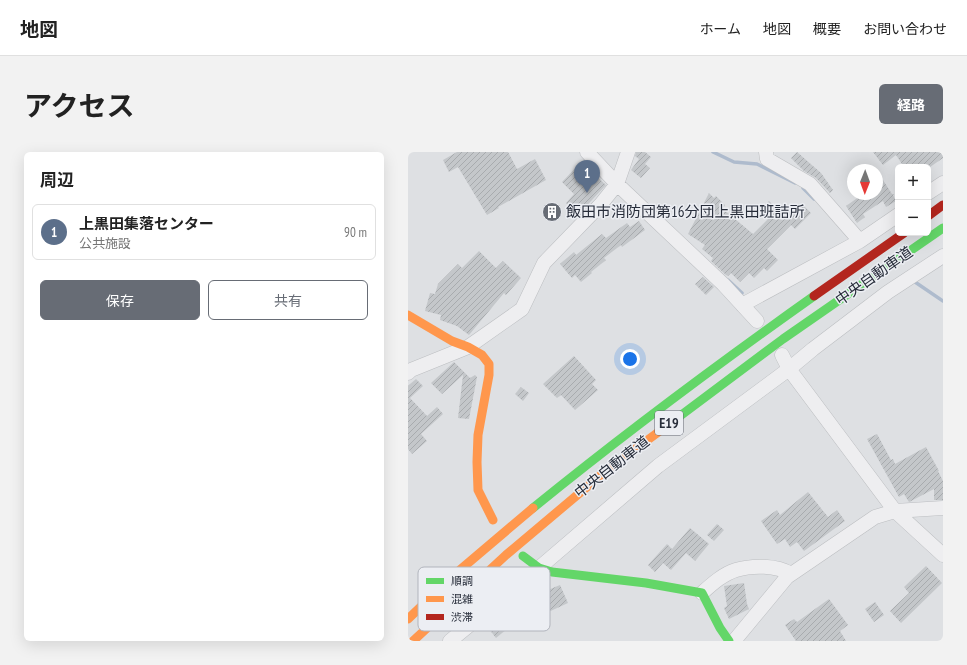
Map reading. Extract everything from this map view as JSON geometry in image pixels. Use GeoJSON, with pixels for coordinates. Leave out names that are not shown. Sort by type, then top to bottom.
{"type":"FeatureCollection","features":[{"type":"Feature","properties":{"kind":"main road"},"geometry":{"type":"LineString","coordinates":[[931,214],[943,205]]}},
{"type":"Feature","properties":{"kind":"main road","name":"中央自動車道"},"geometry":{"type":"LineString","coordinates":[[493,567],[607,470],[783,339],[943,228]]}},
{"type":"Feature","properties":{"kind":"main road","name":"中央自動車道"},"geometry":{"type":"LineString","coordinates":[[464,567],[578,471],[707,373],[900,236]]}},
{"type":"Feature","properties":{"kind":"main road"},"geometry":{"type":"LineString","coordinates":[[408,314],[452,341],[468,347],[482,355],[489,364],[489,375],[478,435],[477,462],[478,490],[493,520]]}},
{"type":"Feature","properties":{"kind":"main road"},"geometry":{"type":"LineString","coordinates":[[523,556],[538,567]]}},
{"type":"Feature","properties":{"kind":"main road"},"geometry":{"type":"LineString","coordinates":[[550,571],[644,583],[702,593],[720,628],[729,641]]}},
{"type":"Feature","properties":{"kind":"main road","name":"中央自動車道"},"geometry":{"type":"LineString","coordinates":[[408,619],[418,610]]}},
{"type":"Feature","properties":{"kind":"main road","name":"中央自動車道"},"geometry":{"type":"LineString","coordinates":[[413,641],[424,631]]}},
{"type":"Feature","properties":{"kind":"street"},"geometry":{"type":"LineString","coordinates":[[587,152],[617,184],[723,284],[757,322]]}},
{"type":"Feature","properties":{"kind":"street"},"geometry":{"type":"LineString","coordinates":[[408,373],[411,370],[468,347],[522,309],[544,263],[601,204],[617,184],[628,152]]}},
{"type":"Feature","properties":{"kind":"street"},"geometry":{"type":"LineString","coordinates":[[766,152],[767,159],[810,184],[860,241]]}},
{"type":"Feature","properties":{"kind":"street"},"geometry":{"type":"LineString","coordinates":[[931,191],[943,183]]}},
{"type":"Feature","properties":{"kind":"street"},"geometry":{"type":"LineString","coordinates":[[742,305],[788,282],[860,241],[895,217]]}},
{"type":"Feature","properties":{"kind":"street"},"geometry":{"type":"LineString","coordinates":[[540,567],[658,466],[789,369],[888,292],[943,256]]}},
{"type":"Feature","properties":{"kind":"street"},"geometry":{"type":"LineString","coordinates":[[782,355],[789,369],[895,511],[943,555]]}},
{"type":"Feature","properties":{"kind":"street"},"geometry":{"type":"LineString","coordinates":[[734,641],[787,577],[875,517],[895,511],[943,508]]}},
{"type":"Feature","properties":{"kind":"street"},"geometry":{"type":"LineString","coordinates":[[702,593],[714,582],[736,570],[768,567],[785,570],[791,574]]}},
{"type":"Feature","properties":{"kind":"street"},"geometry":{"type":"LineString","coordinates":[[450,641],[462,631]]}},
{"type":"Feature","properties":{"kind":"building"},"geometry":{"type":"Polygon","coordinates":[[[457,152],[508,152],[517,169],[535,159],[546,180],[498,207],[499,208],[487,215],[458,167],[449,172],[443,160],[457,152]]]}},
{"type":"Feature","properties":{"kind":"building"},"geometry":{"type":"Polygon","coordinates":[[[636,152],[645,152],[651,157],[645,164],[650,168],[641,178],[631,170],[639,159],[635,156],[636,152]]]}},
{"type":"Feature","properties":{"kind":"building"},"geometry":{"type":"Polygon","coordinates":[[[797,152],[821,173],[833,190],[830,193],[816,178],[804,171],[791,158],[797,152]]]}},
{"type":"Feature","properties":{"kind":"building"},"geometry":{"type":"Polygon","coordinates":[[[873,152],[943,152],[943,158],[931,166],[931,164],[902,164],[896,155],[883,165],[873,152]]]}},
{"type":"Feature","properties":{"kind":"building"},"geometry":{"type":"Polygon","coordinates":[[[581,162],[606,185],[579,214],[566,203],[574,194],[562,182],[581,162]]]}},
{"type":"Feature","properties":{"kind":"building"},"geometry":{"type":"Polygon","coordinates":[[[883,180],[892,194],[894,194],[895,199],[895,202],[886,207],[883,201],[863,214],[865,217],[857,223],[846,206],[854,200],[883,200],[883,180]]]}},
{"type":"Feature","properties":{"kind":"building"},"geometry":{"type":"Polygon","coordinates":[[[709,193],[714,198],[716,196],[725,205],[723,209],[753,234],[768,219],[759,210],[769,201],[784,215],[789,210],[793,213],[802,204],[811,213],[795,229],[791,225],[767,249],[778,260],[767,271],[764,268],[754,278],[749,273],[740,282],[731,273],[728,276],[726,275],[711,261],[713,258],[702,249],[705,245],[688,234],[709,193]]]}},
{"type":"Feature","properties":{"kind":"building","name":"飯田市消防団第16分団上黒田班詰所"},"geometry":{"type":"Polygon","coordinates":[[[553,203],[561,214],[552,221],[543,211],[553,203]]]}},
{"type":"Feature","properties":{"kind":"building"},"geometry":{"type":"Polygon","coordinates":[[[639,221],[645,230],[604,258],[606,260],[581,282],[575,275],[572,278],[560,264],[574,252],[576,255],[602,234],[606,238],[627,223],[630,227],[639,221]]]}},
{"type":"Feature","properties":{"kind":"building"},"geometry":{"type":"Polygon","coordinates":[[[479,251],[496,268],[503,261],[521,278],[506,295],[504,293],[469,335],[457,326],[440,320],[441,315],[425,311],[430,293],[435,294],[438,284],[458,264],[462,268],[479,251]]]}},
{"type":"Feature","properties":{"kind":"building"},"geometry":{"type":"Polygon","coordinates":[[[703,277],[714,287],[706,295],[695,284],[703,277]]]}},
{"type":"Feature","properties":{"kind":"building"},"geometry":{"type":"Polygon","coordinates":[[[574,356],[596,380],[592,384],[598,390],[575,410],[561,395],[557,398],[543,384],[574,356]]]}},
{"type":"Feature","properties":{"kind":"building"},"geometry":{"type":"Polygon","coordinates":[[[454,362],[470,378],[475,375],[477,377],[469,419],[458,418],[463,375],[442,394],[431,383],[454,362]]]}},
{"type":"Feature","properties":{"kind":"building"},"geometry":{"type":"Polygon","coordinates":[[[416,379],[423,386],[410,398],[427,416],[437,407],[443,414],[421,434],[427,441],[412,454],[408,449],[408,386],[416,379]]]}},
{"type":"Feature","properties":{"kind":"building"},"geometry":{"type":"Polygon","coordinates":[[[521,387],[529,393],[523,401],[515,394],[521,387]]]}},
{"type":"Feature","properties":{"kind":"building"},"geometry":{"type":"Polygon","coordinates":[[[877,434],[891,460],[893,459],[895,464],[926,447],[943,481],[943,500],[934,500],[934,489],[909,502],[904,494],[899,497],[867,439],[877,434]]]}},
{"type":"Feature","properties":{"kind":"building"},"geometry":{"type":"Polygon","coordinates":[[[808,492],[828,517],[837,510],[845,521],[804,551],[797,542],[790,547],[785,539],[777,544],[761,521],[777,510],[780,515],[808,492]]]}},
{"type":"Feature","properties":{"kind":"building"},"geometry":{"type":"Polygon","coordinates":[[[717,524],[724,530],[714,541],[707,535],[717,524]]]}},
{"type":"Feature","properties":{"kind":"building"},"geometry":{"type":"Polygon","coordinates":[[[690,528],[709,544],[695,561],[686,553],[671,570],[663,563],[655,572],[648,565],[667,544],[672,549],[690,528]]]}},
{"type":"Feature","properties":{"kind":"building"},"geometry":{"type":"Polygon","coordinates":[[[926,566],[942,583],[901,623],[890,611],[909,593],[904,587],[926,566]]]}},
{"type":"Feature","properties":{"kind":"building"},"geometry":{"type":"Polygon","coordinates":[[[744,583],[749,609],[729,619],[724,608],[727,606],[724,586],[744,583]]]}},
{"type":"Feature","properties":{"kind":"building"},"geometry":{"type":"Polygon","coordinates":[[[560,585],[568,603],[550,611],[550,589],[560,585]]]}},
{"type":"Feature","properties":{"kind":"building"},"geometry":{"type":"Polygon","coordinates":[[[829,599],[848,625],[840,631],[846,641],[796,641],[785,625],[794,619],[797,622],[829,599]]]}},
{"type":"Feature","properties":{"kind":"building"},"geometry":{"type":"Polygon","coordinates":[[[875,602],[884,615],[874,622],[865,609],[875,602]]]}},
{"type":"Feature","properties":{"kind":"building"},"geometry":{"type":"Polygon","coordinates":[[[491,631],[504,631],[496,638],[491,631]]]}},
{"type":"Feature","properties":{"kind":"waterway"},"geometry":{"type":"LineString","coordinates":[[713,152],[734,162],[757,164],[795,183]]}},
{"type":"Feature","properties":{"kind":"waterway"},"geometry":{"type":"LineString","coordinates":[[803,188],[814,199]]}},
{"type":"Feature","properties":{"kind":"waterway"},"geometry":{"type":"LineString","coordinates":[[728,280],[742,293]]}},
{"type":"Feature","properties":{"kind":"waterway"},"geometry":{"type":"LineString","coordinates":[[915,282],[943,301]]}},
{"type":"Feature","properties":{"kind":"traffic: fast"},"geometry":{"type":"LineString","coordinates":[[672,422],[783,339],[943,228]]}},
{"type":"Feature","properties":{"kind":"traffic: fast"},"geometry":{"type":"LineString","coordinates":[[533,508],[602,453],[742,347],[814,296]]}},
{"type":"Feature","properties":{"kind":"traffic: fast"},"geometry":{"type":"LineString","coordinates":[[523,556],[538,567]]}},
{"type":"Feature","properties":{"kind":"traffic: fast"},"geometry":{"type":"LineString","coordinates":[[550,571],[646,583],[702,593],[720,628],[729,641]]}},
{"type":"Feature","properties":{"kind":"traffic: slow"},"geometry":{"type":"LineString","coordinates":[[408,315],[452,341],[468,347],[482,355],[489,364],[489,375],[478,435],[477,462],[478,490],[493,520]]}},
{"type":"Feature","properties":{"kind":"traffic: slow"},"geometry":{"type":"LineString","coordinates":[[493,567],[607,470],[672,422]]}},
{"type":"Feature","properties":{"kind":"traffic: slow"},"geometry":{"type":"LineString","coordinates":[[463,567],[533,508]]}},
{"type":"Feature","properties":{"kind":"traffic: slow"},"geometry":{"type":"LineString","coordinates":[[408,619],[418,609]]}},
{"type":"Feature","properties":{"kind":"traffic: slow"},"geometry":{"type":"LineString","coordinates":[[413,641],[424,631]]}},
{"type":"Feature","properties":{"kind":"traffic: jam"},"geometry":{"type":"LineString","coordinates":[[931,214],[943,205]]}},
{"type":"Feature","properties":{"kind":"traffic: jam"},"geometry":{"type":"LineString","coordinates":[[814,296],[900,236]]}},
{"type":"Feature","properties":{"kind":"place","name":"上黒田集落センター"},"geometry":{"type":"Point","coordinates":[587,193]}},
{"type":"Feature","properties":{"kind":"place","name":"飯田市消防団第16分団上黒田班詰所"},"geometry":{"type":"Point","coordinates":[552,212]}}]}
